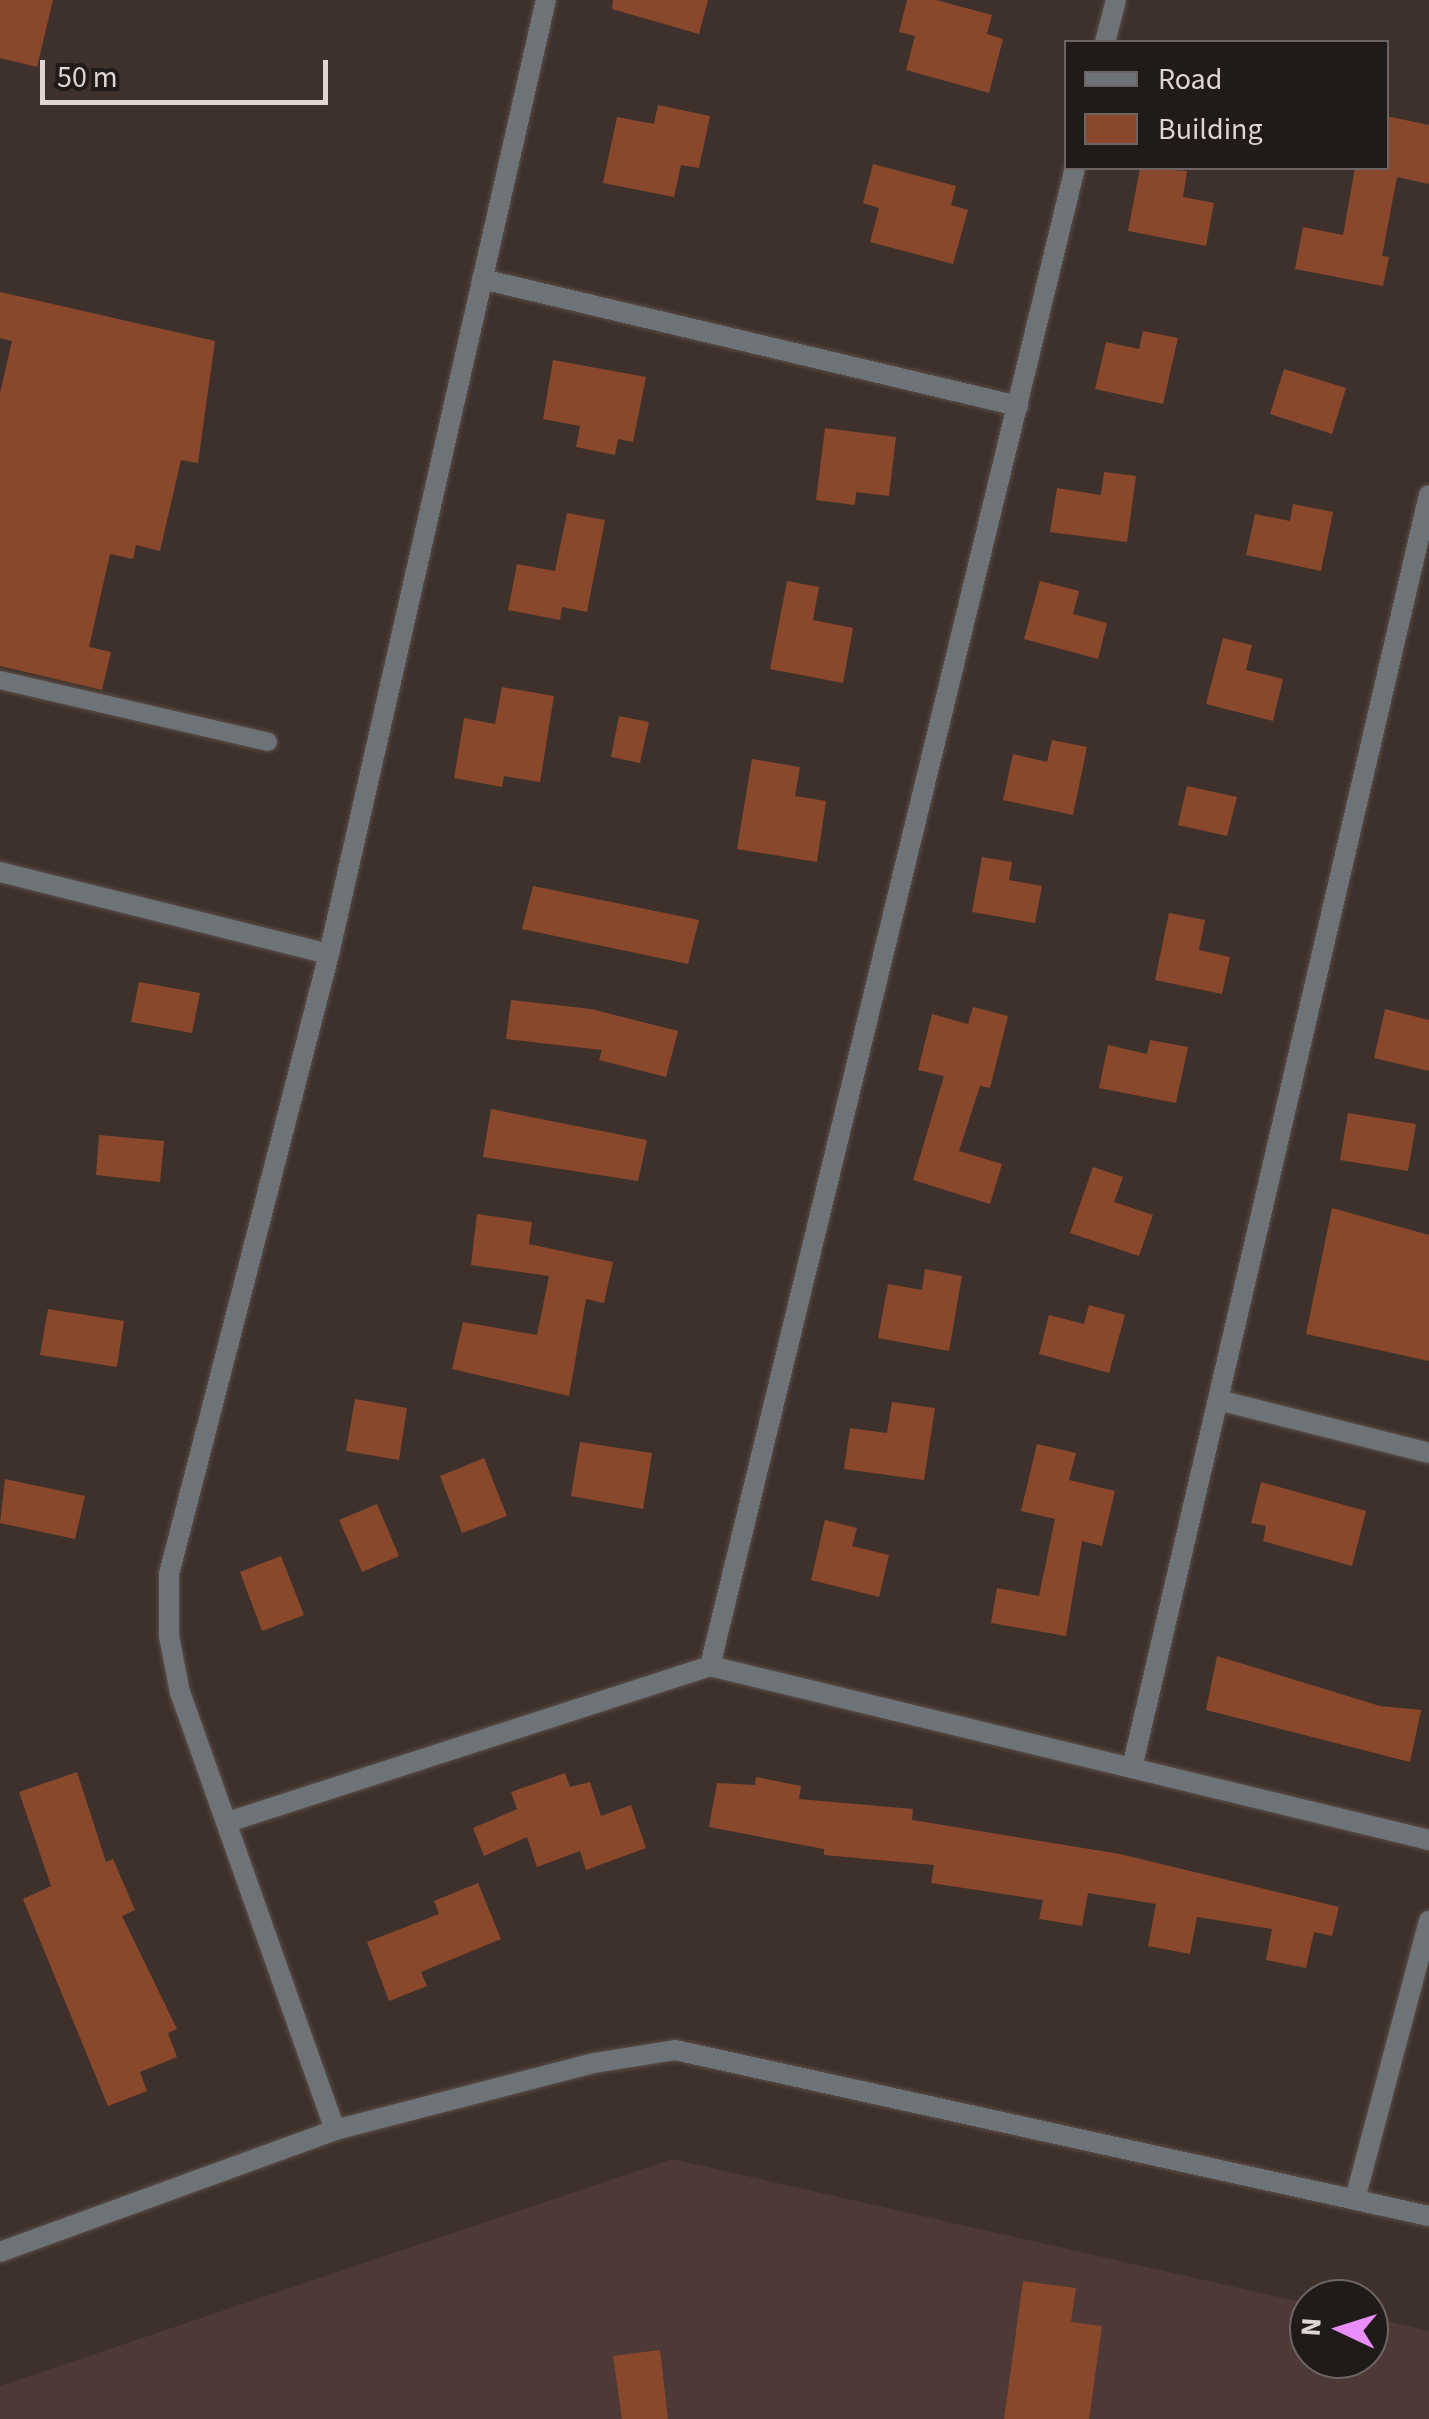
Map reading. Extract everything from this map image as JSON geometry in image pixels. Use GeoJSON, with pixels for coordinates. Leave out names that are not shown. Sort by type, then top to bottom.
{"type":"FeatureCollection","features":[{"type":"Feature","properties":{"kind":"street"},"geometry":{"type":"LineString","coordinates":[[334,2130],[180,1693],[169,1636],[169,1574],[329,954],[546,0]]}},
{"type":"Feature","properties":{"kind":"street"},"geometry":{"type":"LineString","coordinates":[[1106,40],[1116,0]]}},
{"type":"Feature","properties":{"kind":"street"},"geometry":{"type":"LineString","coordinates":[[710,1666],[1075,170]]}},
{"type":"Feature","properties":{"kind":"street"},"geometry":{"type":"LineString","coordinates":[[482,278],[1018,406]]}},
{"type":"Feature","properties":{"kind":"street"},"geometry":{"type":"LineString","coordinates":[[1132,1768],[1428,500]]}},
{"type":"Feature","properties":{"kind":"street"},"geometry":{"type":"LineString","coordinates":[[0,872],[329,954]]}},
{"type":"Feature","properties":{"kind":"street"},"geometry":{"type":"LineString","coordinates":[[1218,1400],[1429,1454]]}},
{"type":"Feature","properties":{"kind":"street"},"geometry":{"type":"LineString","coordinates":[[228,1822],[710,1666],[1429,1840]]}},
{"type":"Feature","properties":{"kind":"street"},"geometry":{"type":"LineString","coordinates":[[1355,2199],[1429,1922]]}},
{"type":"Feature","properties":{"kind":"street"},"geometry":{"type":"LineString","coordinates":[[0,2252],[334,2130],[594,2064],[675,2050],[1429,2216]]}},
{"type":"Feature","properties":{"kind":"lane"},"geometry":{"type":"LineString","coordinates":[[0,680],[268,742]]}},
{"type":"Feature","properties":{"kind":"shaded area"},"geometry":{"type":"Polygon","coordinates":[[[672,2159],[1289,2299],[1289,2379],[1389,2379],[1389,2322],[1429,2331],[1429,2419],[0,2419],[0,2386],[672,2159]]]}},
{"type":"Feature","properties":{"kind":"building"},"geometry":{"type":"Polygon","coordinates":[[[0,0],[53,0],[37,67],[0,58],[0,0]]]}},
{"type":"Feature","properties":{"kind":"building"},"geometry":{"type":"Polygon","coordinates":[[[613,0],[708,0],[699,34],[612,9],[613,0]]]}},
{"type":"Feature","properties":{"kind":"building"},"geometry":{"type":"Polygon","coordinates":[[[907,0],[936,0],[992,15],[987,34],[1003,39],[989,93],[906,70],[915,36],[899,32],[907,0]]]}},
{"type":"Feature","properties":{"kind":"building"},"geometry":{"type":"Polygon","coordinates":[[[658,105],[710,116],[699,168],[681,165],[674,197],[603,183],[617,117],[654,124],[658,105]]]}},
{"type":"Feature","properties":{"kind":"building"},"geometry":{"type":"Polygon","coordinates":[[[1389,117],[1429,125],[1429,184],[1397,177],[1382,256],[1389,257],[1383,286],[1295,269],[1303,227],[1343,235],[1355,170],[1389,170],[1389,117]]]}},
{"type":"Feature","properties":{"kind":"building"},"geometry":{"type":"Polygon","coordinates":[[[873,164],[956,186],[951,205],[968,210],[953,264],[870,242],[879,208],[863,203],[873,164]]]}},
{"type":"Feature","properties":{"kind":"building"},"geometry":{"type":"Polygon","coordinates":[[[1140,170],[1187,171],[1183,197],[1214,203],[1206,246],[1128,231],[1140,170]]]}},
{"type":"Feature","properties":{"kind":"building"},"geometry":{"type":"Polygon","coordinates":[[[0,292],[215,341],[198,463],[181,460],[160,551],[136,545],[133,559],[110,554],[89,647],[111,652],[102,690],[0,666],[0,393],[12,341],[0,338],[0,292]]]}},
{"type":"Feature","properties":{"kind":"building"},"geometry":{"type":"Polygon","coordinates":[[[1143,331],[1178,338],[1163,404],[1095,389],[1106,342],[1139,349],[1143,331]]]}},
{"type":"Feature","properties":{"kind":"building"},"geometry":{"type":"Polygon","coordinates":[[[553,360],[646,377],[633,442],[618,439],[615,455],[576,447],[580,426],[543,419],[553,360]]]}},
{"type":"Feature","properties":{"kind":"building"},"geometry":{"type":"Polygon","coordinates":[[[1284,369],[1346,388],[1332,434],[1270,414],[1284,369]]]}},
{"type":"Feature","properties":{"kind":"building"},"geometry":{"type":"Polygon","coordinates":[[[825,428],[896,437],[889,496],[856,492],[855,505],[816,500],[825,428]]]}},
{"type":"Feature","properties":{"kind":"building"},"geometry":{"type":"Polygon","coordinates":[[[1104,472],[1136,476],[1127,542],[1050,532],[1057,488],[1101,495],[1104,472]]]}},
{"type":"Feature","properties":{"kind":"building"},"geometry":{"type":"Polygon","coordinates":[[[1293,504],[1333,512],[1321,571],[1246,555],[1255,514],[1290,521],[1293,504]]]}},
{"type":"Feature","properties":{"kind":"building"},"geometry":{"type":"Polygon","coordinates":[[[567,513],[605,520],[587,612],[562,607],[560,620],[508,610],[517,564],[555,571],[567,513]]]}},
{"type":"Feature","properties":{"kind":"building"},"geometry":{"type":"Polygon","coordinates":[[[787,581],[819,587],[813,620],[853,628],[843,683],[770,669],[787,581]]]}},
{"type":"Feature","properties":{"kind":"building"},"geometry":{"type":"Polygon","coordinates":[[[1040,581],[1079,591],[1073,614],[1107,623],[1098,659],[1024,639],[1040,581]]]}},
{"type":"Feature","properties":{"kind":"building"},"geometry":{"type":"Polygon","coordinates":[[[1223,638],[1252,645],[1246,670],[1283,679],[1273,721],[1206,704],[1223,638]]]}},
{"type":"Feature","properties":{"kind":"building"},"geometry":{"type":"Polygon","coordinates":[[[502,687],[554,696],[540,782],[504,776],[502,787],[454,778],[464,718],[495,724],[502,687]]]}},
{"type":"Feature","properties":{"kind":"building"},"geometry":{"type":"Polygon","coordinates":[[[619,716],[649,722],[640,763],[611,757],[619,716]]]}},
{"type":"Feature","properties":{"kind":"building"},"geometry":{"type":"Polygon","coordinates":[[[1052,740],[1087,747],[1073,815],[1003,800],[1013,754],[1047,762],[1052,740]]]}},
{"type":"Feature","properties":{"kind":"building"},"geometry":{"type":"Polygon","coordinates":[[[752,759],[800,767],[795,796],[826,801],[817,862],[737,849],[752,759]]]}},
{"type":"Feature","properties":{"kind":"building"},"geometry":{"type":"Polygon","coordinates":[[[1187,786],[1237,797],[1227,836],[1178,825],[1187,786]]]}},
{"type":"Feature","properties":{"kind":"building"},"geometry":{"type":"Polygon","coordinates":[[[982,857],[1012,862],[1009,880],[1042,886],[1035,923],[972,912],[982,857]]]}},
{"type":"Feature","properties":{"kind":"building"},"geometry":{"type":"Polygon","coordinates":[[[533,886],[699,920],[688,964],[522,929],[533,886]]]}},
{"type":"Feature","properties":{"kind":"building"},"geometry":{"type":"Polygon","coordinates":[[[1169,913],[1205,920],[1199,950],[1230,957],[1222,994],[1155,980],[1169,913]]]}},
{"type":"Feature","properties":{"kind":"building"},"geometry":{"type":"Polygon","coordinates":[[[139,982],[200,993],[192,1033],[131,1022],[139,982]]]}},
{"type":"Feature","properties":{"kind":"building"},"geometry":{"type":"Polygon","coordinates":[[[511,1000],[591,1009],[678,1031],[666,1077],[599,1060],[602,1050],[506,1039],[511,1000]]]}},
{"type":"Feature","properties":{"kind":"building"},"geometry":{"type":"Polygon","coordinates":[[[973,1007],[1008,1016],[990,1088],[980,1086],[959,1151],[1002,1164],[990,1204],[913,1180],[944,1076],[918,1070],[932,1014],[968,1024],[973,1007]]]}},
{"type":"Feature","properties":{"kind":"building"},"geometry":{"type":"Polygon","coordinates":[[[1385,1009],[1429,1020],[1429,1071],[1374,1058],[1385,1009]]]}},
{"type":"Feature","properties":{"kind":"building"},"geometry":{"type":"Polygon","coordinates":[[[1150,1040],[1188,1047],[1176,1103],[1099,1088],[1108,1045],[1147,1054],[1150,1040]]]}},
{"type":"Feature","properties":{"kind":"building"},"geometry":{"type":"Polygon","coordinates":[[[491,1109],[647,1140],[638,1181],[483,1157],[491,1109]]]}},
{"type":"Feature","properties":{"kind":"building"},"geometry":{"type":"Polygon","coordinates":[[[1348,1113],[1416,1124],[1408,1171],[1340,1160],[1348,1113]]]}},
{"type":"Feature","properties":{"kind":"building"},"geometry":{"type":"Polygon","coordinates":[[[99,1135],[164,1141],[160,1182],[96,1175],[99,1135]]]}},
{"type":"Feature","properties":{"kind":"building"},"geometry":{"type":"Polygon","coordinates":[[[1093,1167],[1123,1177],[1114,1202],[1153,1215],[1139,1256],[1070,1233],[1093,1167]]]}},
{"type":"Feature","properties":{"kind":"building"},"geometry":{"type":"Polygon","coordinates":[[[1332,1208],[1429,1235],[1429,1361],[1306,1334],[1332,1208]]]}},
{"type":"Feature","properties":{"kind":"building"},"geometry":{"type":"Polygon","coordinates":[[[477,1214],[532,1222],[529,1244],[613,1262],[604,1303],[586,1299],[569,1396],[452,1369],[463,1322],[537,1335],[549,1276],[471,1265],[477,1214]]]}},
{"type":"Feature","properties":{"kind":"building"},"geometry":{"type":"Polygon","coordinates":[[[925,1269],[962,1276],[949,1351],[878,1338],[888,1284],[922,1290],[925,1269]]]}},
{"type":"Feature","properties":{"kind":"building"},"geometry":{"type":"Polygon","coordinates":[[[1089,1305],[1125,1315],[1109,1373],[1039,1354],[1049,1315],[1084,1324],[1089,1305]]]}},
{"type":"Feature","properties":{"kind":"building"},"geometry":{"type":"Polygon","coordinates":[[[48,1309],[124,1321],[117,1367],[40,1355],[48,1309]]]}},
{"type":"Feature","properties":{"kind":"building"},"geometry":{"type":"Polygon","coordinates":[[[355,1399],[407,1408],[399,1460],[346,1451],[355,1399]]]}},
{"type":"Feature","properties":{"kind":"building"},"geometry":{"type":"Polygon","coordinates":[[[892,1402],[935,1408],[924,1480],[844,1469],[850,1428],[887,1433],[892,1402]]]}},
{"type":"Feature","properties":{"kind":"building"},"geometry":{"type":"Polygon","coordinates":[[[580,1442],[652,1453],[643,1509],[571,1496],[580,1442]]]}},
{"type":"Feature","properties":{"kind":"building"},"geometry":{"type":"Polygon","coordinates":[[[1037,1444],[1076,1453],[1069,1480],[1115,1491],[1102,1546],[1082,1541],[1066,1636],[991,1623],[997,1588],[1039,1596],[1055,1519],[1021,1511],[1037,1444]]]}},
{"type":"Feature","properties":{"kind":"building"},"geometry":{"type":"Polygon","coordinates":[[[484,1458],[507,1516],[462,1533],[440,1476],[484,1458]]]}},
{"type":"Feature","properties":{"kind":"building"},"geometry":{"type":"Polygon","coordinates":[[[5,1479],[85,1496],[75,1539],[0,1523],[5,1479]]]}},
{"type":"Feature","properties":{"kind":"building"},"geometry":{"type":"Polygon","coordinates":[[[1261,1482],[1366,1511],[1352,1566],[1263,1541],[1266,1526],[1251,1523],[1261,1482]]]}},
{"type":"Feature","properties":{"kind":"building"},"geometry":{"type":"Polygon","coordinates":[[[377,1504],[399,1556],[362,1572],[339,1520],[377,1504]]]}},
{"type":"Feature","properties":{"kind":"building"},"geometry":{"type":"Polygon","coordinates":[[[825,1520],[857,1528],[852,1546],[889,1555],[879,1597],[811,1580],[825,1520]]]}},
{"type":"Feature","properties":{"kind":"building"},"geometry":{"type":"Polygon","coordinates":[[[281,1556],[304,1615],[262,1631],[240,1572],[281,1556]]]}},
{"type":"Feature","properties":{"kind":"building"},"geometry":{"type":"Polygon","coordinates":[[[1217,1656],[1380,1706],[1421,1710],[1410,1762],[1206,1710],[1217,1656]]]}},
{"type":"Feature","properties":{"kind":"building"},"geometry":{"type":"Polygon","coordinates":[[[77,1772],[106,1862],[113,1859],[135,1910],[122,1916],[177,2029],[168,2033],[177,2057],[140,2072],[147,2091],[108,2106],[23,1899],[51,1886],[19,1792],[77,1772]]]}},
{"type":"Feature","properties":{"kind":"building"},"geometry":{"type":"Polygon","coordinates":[[[565,1773],[570,1787],[590,1782],[601,1816],[631,1805],[646,1848],[586,1870],[580,1851],[537,1867],[527,1837],[484,1856],[473,1828],[517,1809],[511,1792],[565,1773]]]}},
{"type":"Feature","properties":{"kind":"building"},"geometry":{"type":"Polygon","coordinates":[[[756,1777],[801,1786],[799,1799],[913,1809],[912,1820],[1120,1854],[1339,1907],[1332,1936],[1314,1932],[1306,1968],[1266,1960],[1272,1929],[1197,1917],[1190,1954],[1148,1946],[1156,1904],[1088,1893],[1082,1926],[1039,1919],[1043,1900],[931,1883],[934,1865],[824,1855],[824,1849],[709,1827],[717,1783],[755,1785],[756,1777]]]}},
{"type":"Feature","properties":{"kind":"building"},"geometry":{"type":"Polygon","coordinates":[[[478,1883],[501,1939],[421,1972],[427,1986],[389,2001],[367,1942],[439,1914],[434,1901],[478,1883]]]}},
{"type":"Feature","properties":{"kind":"building"},"geometry":{"type":"Polygon","coordinates":[[[1023,2281],[1076,2288],[1071,2322],[1102,2326],[1089,2419],[1004,2419],[1023,2281]]]}},
{"type":"Feature","properties":{"kind":"building"},"geometry":{"type":"Polygon","coordinates":[[[660,2350],[668,2419],[622,2419],[613,2356],[660,2350]]]}}]}
